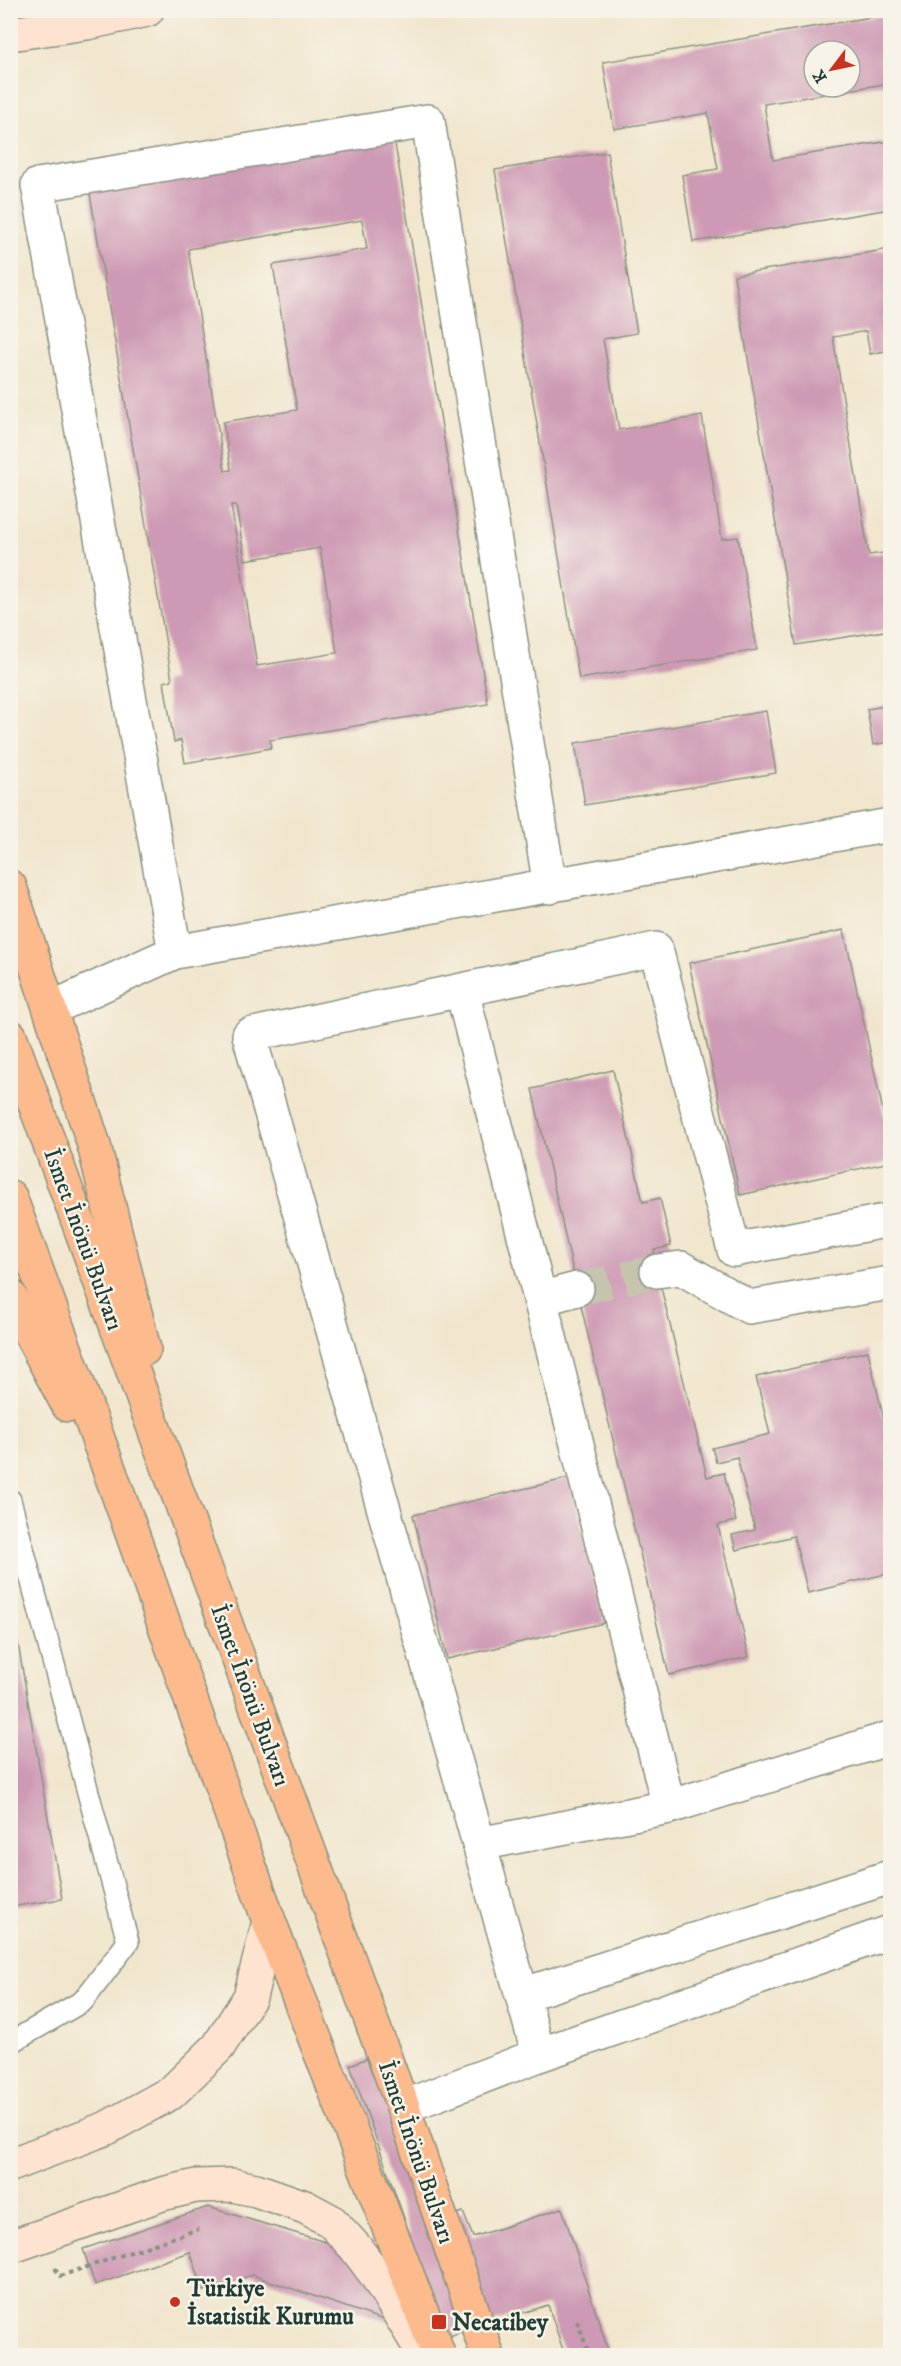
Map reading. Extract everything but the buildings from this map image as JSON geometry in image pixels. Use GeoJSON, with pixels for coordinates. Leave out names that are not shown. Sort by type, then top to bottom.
{"type":"FeatureCollection","features":[{"type":"Feature","properties":{"kind":"main road"},"geometry":{"type":"LineString","coordinates":[[10,34],[87,23],[147,10]]}},
{"type":"Feature","properties":{"kind":"main road"},"geometry":{"type":"LineString","coordinates":[[10,887],[94,1145],[179,1500]]}},
{"type":"Feature","properties":{"kind":"main road","name":"İsmet İnönü Bulvarı"},"geometry":{"type":"LineString","coordinates":[[10,1036],[402,2107],[488,2355]]}},
{"type":"Feature","properties":{"kind":"main road","name":"İsmet İnönü Bulvarı"},"geometry":{"type":"LineString","coordinates":[[10,1197],[126,1516],[268,1922],[439,2355]]}},
{"type":"Feature","properties":{"kind":"main road"},"geometry":{"type":"LineString","coordinates":[[10,1296],[126,1516]]}},
{"type":"Feature","properties":{"kind":"main road"},"geometry":{"type":"LineString","coordinates":[[10,2165],[107,2128],[172,2092],[218,2047],[250,1997],[268,1922]]}},
{"type":"Feature","properties":{"kind":"main road"},"geometry":{"type":"LineString","coordinates":[[10,2247],[196,2186],[232,2185],[256,2190],[305,2207],[331,2221],[356,2247],[376,2275],[425,2355]]}},
{"type":"Feature","properties":{"kind":"street"},"geometry":{"type":"LineString","coordinates":[[176,952],[38,185],[429,121],[550,887]]}},
{"type":"Feature","properties":{"kind":"street"},"geometry":{"type":"LineString","coordinates":[[50,1009],[176,952],[891,825]]}},
{"type":"Feature","properties":{"kind":"street"},"geometry":{"type":"LineString","coordinates":[[539,2055],[249,1035],[656,950],[734,1250],[891,1220]]}},
{"type":"Feature","properties":{"kind":"street"},"geometry":{"type":"LineString","coordinates":[[462,991],[669,1807]]}},
{"type":"Feature","properties":{"kind":"street"},"geometry":{"type":"LineString","coordinates":[[657,1271],[681,1268],[749,1307],[891,1283]]}},
{"type":"Feature","properties":{"kind":"street"},"geometry":{"type":"LineString","coordinates":[[540,1299],[578,1289]]}},
{"type":"Feature","properties":{"kind":"street"},"geometry":{"type":"LineString","coordinates":[[479,1844],[669,1807],[891,1738]]}},
{"type":"Feature","properties":{"kind":"street"},"geometry":{"type":"LineString","coordinates":[[522,1995],[891,1877]]}},
{"type":"Feature","properties":{"kind":"street"},"geometry":{"type":"LineString","coordinates":[[402,2107],[539,2055],[891,1932]]}},
{"type":"Feature","properties":{"kind":"lane"},"geometry":{"type":"LineString","coordinates":[[10,1500],[128,1942],[83,2001],[10,2043]]}},
{"type":"Feature","properties":{"kind":"path"},"geometry":{"type":"LineString","coordinates":[[96,2264],[199,2229]]}},
{"type":"Feature","properties":{"kind":"path"},"geometry":{"type":"LineString","coordinates":[[578,2321],[590,2355]]}},
{"type":"Feature","properties":{"kind":"tunnel"},"geometry":{"type":"LineString","coordinates":[[577,1289],[657,1271]]}},
{"type":"Feature","properties":{"kind":"place","name":"Türkiye İstatistik Kurumu"},"geometry":{"type":"Point","coordinates":[175,2302]}},
{"type":"Feature","properties":{"kind":"place","name":"Necatibey"},"geometry":{"type":"Point","coordinates":[439,2322]}}]}
